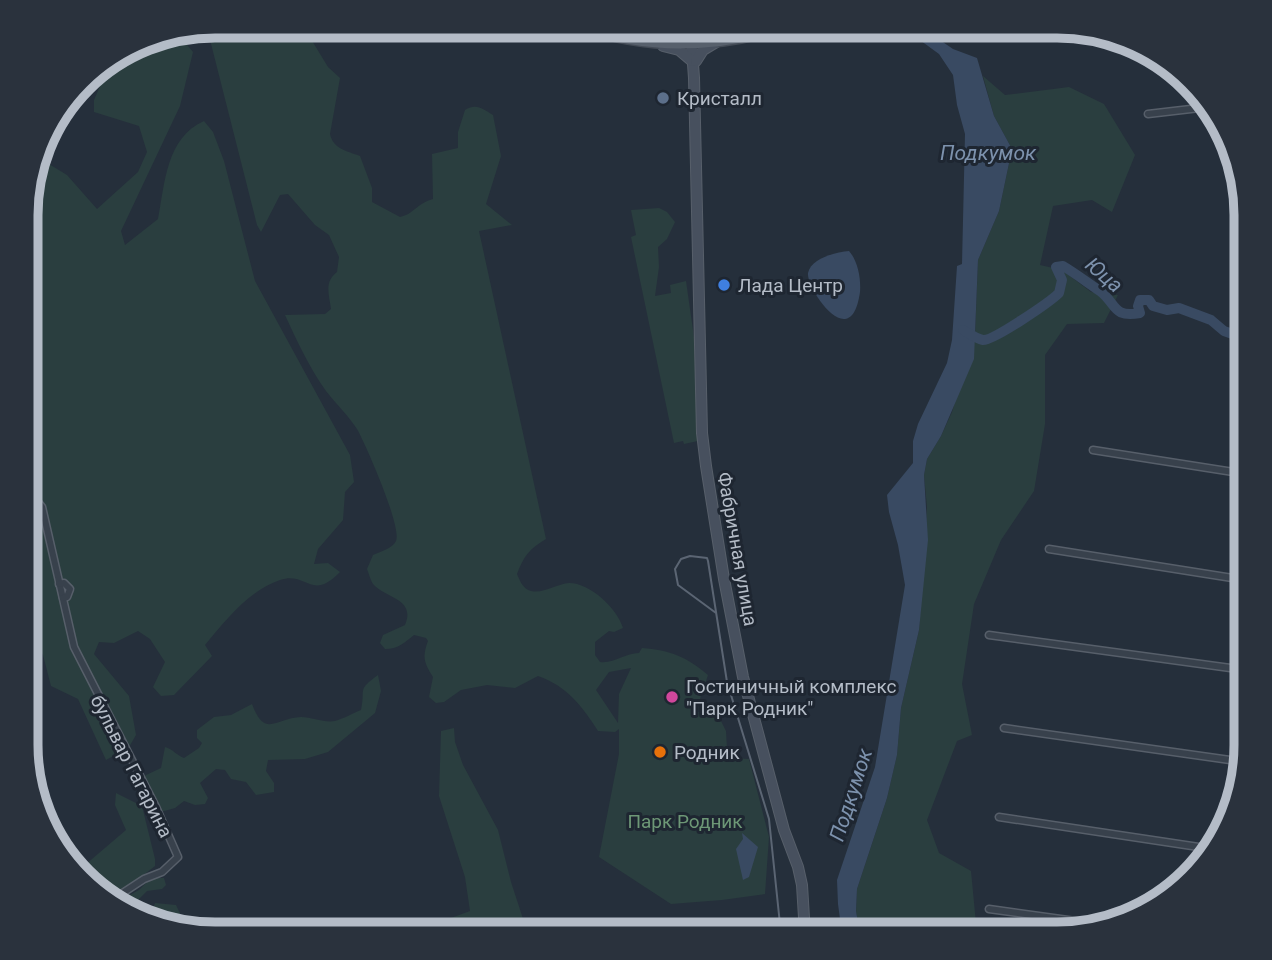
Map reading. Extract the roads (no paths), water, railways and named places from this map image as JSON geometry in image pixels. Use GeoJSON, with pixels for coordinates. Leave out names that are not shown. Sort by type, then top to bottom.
{"type":"FeatureCollection","features":[{"type":"Feature","properties":{"kind":"main road"},"geometry":{"type":"LineString","coordinates":[[613,38],[679,50],[693,39]]}},
{"type":"Feature","properties":{"kind":"main road"},"geometry":{"type":"LineString","coordinates":[[633,38],[644,41],[685,39]]}},
{"type":"Feature","properties":{"kind":"main road"},"geometry":{"type":"LineString","coordinates":[[694,39],[703,50],[716,39]]}},
{"type":"Feature","properties":{"kind":"main road","name":"Фабричная улица"},"geometry":{"type":"LineString","coordinates":[[694,39],[702,433],[706,466],[743,677],[784,830],[798,867],[804,922]]}},
{"type":"Feature","properties":{"kind":"street"},"geometry":{"type":"LineString","coordinates":[[1148,114],[1197,108]]}},
{"type":"Feature","properties":{"kind":"street"},"geometry":{"type":"LineString","coordinates":[[1093,450],[1234,472]]}},
{"type":"Feature","properties":{"kind":"street","name":"бульвар Гагарина"},"geometry":{"type":"LineString","coordinates":[[39,503],[42,507],[60,584],[68,585],[70,589],[67,597],[63,598],[69,633],[178,857],[162,872],[144,879],[121,894]]}},
{"type":"Feature","properties":{"kind":"street"},"geometry":{"type":"LineString","coordinates":[[1049,549],[1233,578]]}},
{"type":"Feature","properties":{"kind":"street"},"geometry":{"type":"LineString","coordinates":[[989,635],[1233,668]]}},
{"type":"Feature","properties":{"kind":"street"},"geometry":{"type":"LineString","coordinates":[[1004,728],[1232,760]]}},
{"type":"Feature","properties":{"kind":"street"},"geometry":{"type":"LineString","coordinates":[[999,817],[1200,847]]}},
{"type":"Feature","properties":{"kind":"street"},"geometry":{"type":"LineString","coordinates":[[989,909],[1072,921]]}},
{"type":"Feature","properties":{"kind":"water","name":"Подкумок"},"geometry":{"type":"Polygon","coordinates":[[[918,39],[938,39],[953,49],[977,58],[994,116],[1012,149],[999,211],[978,260],[974,359],[941,436],[927,459],[924,475],[928,540],[919,630],[901,708],[897,755],[887,798],[857,889],[858,922],[840,922],[837,880],[875,767],[905,585],[887,495],[913,463],[913,441],[918,424],[947,363],[952,340],[957,266],[962,264],[965,134],[953,75],[939,54],[918,39]]]}},
{"type":"Feature","properties":{"kind":"water"},"geometry":{"type":"Polygon","coordinates":[[[849,251],[858,270],[860,292],[855,310],[848,318],[839,318],[821,302],[809,281],[808,273],[819,260],[849,251]]]}},
{"type":"Feature","properties":{"kind":"water"},"geometry":{"type":"Polygon","coordinates":[[[742,833],[758,847],[749,877],[743,880],[736,849],[743,839],[742,833]]]}},
{"type":"Feature","properties":{"kind":"waterway","name":"Юца"},"geometry":{"type":"LineString","coordinates":[[963,330],[983,340],[989,339],[1021,320],[1059,293],[1062,280],[1056,267],[1063,266],[1100,291],[1124,314],[1140,313],[1140,300],[1149,300],[1153,306],[1167,310],[1179,308],[1211,320],[1224,331],[1234,334]]}},
{"type":"Feature","properties":{"kind":"tram line"},"geometry":{"type":"LineString","coordinates":[[716,613],[678,585],[675,569],[681,559],[690,556],[707,558],[708,561],[727,682],[769,819],[780,922]]}},
{"type":"Feature","properties":{"kind":"place","name":"Кристалл"},"geometry":{"type":"Point","coordinates":[663,98]}},
{"type":"Feature","properties":{"kind":"place","name":"Лада Центр"},"geometry":{"type":"Point","coordinates":[724,285]}},
{"type":"Feature","properties":{"kind":"place","name":"Гостиничный комплекс \"Парк Родник\""},"geometry":{"type":"Point","coordinates":[672,697]}},
{"type":"Feature","properties":{"kind":"place","name":"Родник"},"geometry":{"type":"Point","coordinates":[660,752]}},
{"type":"Feature","properties":{"kind":"park label","name":"Парк Родник"},"geometry":{"type":"Point","coordinates":[685,821]}}]}
